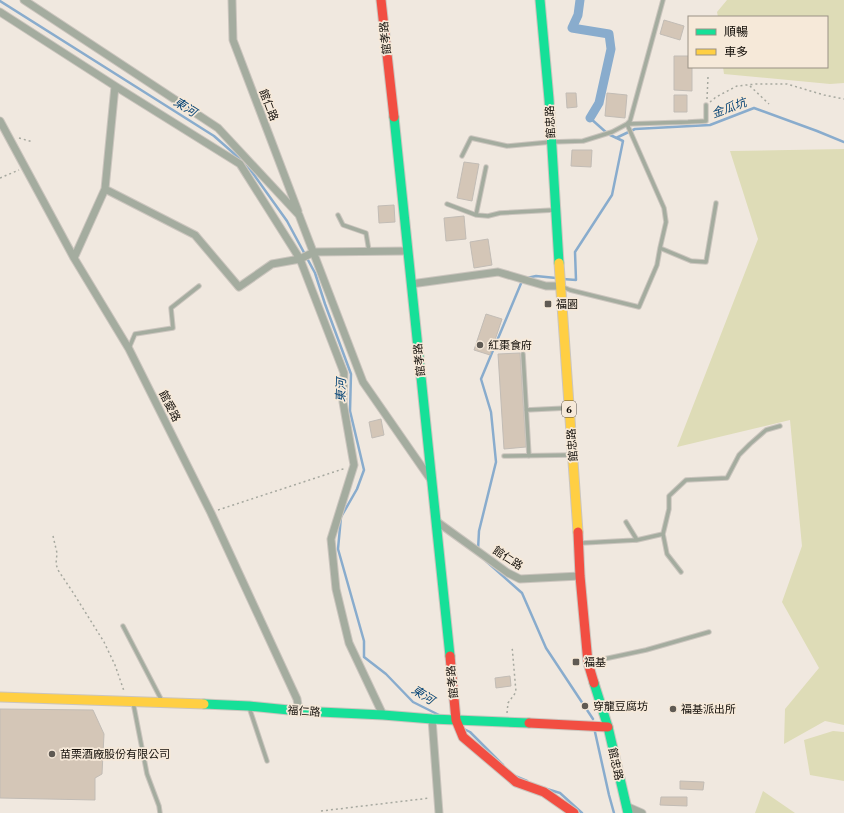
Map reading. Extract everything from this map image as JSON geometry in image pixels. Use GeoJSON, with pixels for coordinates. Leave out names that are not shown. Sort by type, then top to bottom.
{"type":"FeatureCollection","features":[{"type":"Feature","properties":{"kind":"street"},"geometry":{"type":"LineString","coordinates":[[24,0],[218,128],[299,215]]}},
{"type":"Feature","properties":{"kind":"street","name":"館仁路"},"geometry":{"type":"LineString","coordinates":[[232,0],[233,40],[363,382],[431,481]]}},
{"type":"Feature","properties":{"kind":"street","name":"館孝路"},"geometry":{"type":"LineString","coordinates":[[380,0],[408,251],[456,720],[463,737],[516,782],[544,792],[574,813]]}},
{"type":"Feature","properties":{"kind":"street","name":"館忠路"},"geometry":{"type":"LineString","coordinates":[[540,0],[549,99],[555,210],[579,543],[580,576],[588,663],[608,727],[627,810]]}},
{"type":"Feature","properties":{"kind":"street"},"geometry":{"type":"LineString","coordinates":[[0,12],[240,164],[300,259],[344,373],[343,402],[354,465],[331,539],[336,589],[349,643],[383,715]]}},
{"type":"Feature","properties":{"kind":"street"},"geometry":{"type":"LineString","coordinates":[[74,258],[105,189],[115,86]]}},
{"type":"Feature","properties":{"kind":"street","name":"館愛路"},"geometry":{"type":"LineString","coordinates":[[0,121],[74,258],[129,349],[211,513],[297,699],[299,711]]}},
{"type":"Feature","properties":{"kind":"street"},"geometry":{"type":"LineString","coordinates":[[105,189],[195,235],[239,287],[272,264],[300,259],[314,252],[408,251]]}},
{"type":"Feature","properties":{"kind":"street"},"geometry":{"type":"LineString","coordinates":[[411,284],[498,272],[546,286],[560,286]]}},
{"type":"Feature","properties":{"kind":"street","name":"館仁路"},"geometry":{"type":"LineString","coordinates":[[436,521],[520,579],[580,576]]}},
{"type":"Feature","properties":{"kind":"street","name":"福仁路"},"geometry":{"type":"LineString","coordinates":[[0,697],[249,706],[299,711],[432,719],[608,727]]}},
{"type":"Feature","properties":{"kind":"street"},"geometry":{"type":"LineString","coordinates":[[432,719],[440,813]]}},
{"type":"Feature","properties":{"kind":"street"},"geometry":{"type":"LineString","coordinates":[[627,810],[642,813]]}},
{"type":"Feature","properties":{"kind":"lane"},"geometry":{"type":"LineString","coordinates":[[462,156],[470,138],[507,146],[583,141],[612,132],[627,124],[630,121],[663,0]]}},
{"type":"Feature","properties":{"kind":"lane"},"geometry":{"type":"LineString","coordinates":[[627,124],[706,121],[706,105]]}},
{"type":"Feature","properties":{"kind":"lane"},"geometry":{"type":"LineString","coordinates":[[560,286],[570,290],[639,307],[657,265],[666,222],[664,208],[627,124]]}},
{"type":"Feature","properties":{"kind":"lane"},"geometry":{"type":"LineString","coordinates":[[476,215],[486,167]]}},
{"type":"Feature","properties":{"kind":"lane"},"geometry":{"type":"LineString","coordinates":[[660,248],[691,261],[706,262],[716,203]]}},
{"type":"Feature","properties":{"kind":"lane"},"geometry":{"type":"LineString","coordinates":[[447,204],[476,215],[488,216],[500,213],[555,210]]}},
{"type":"Feature","properties":{"kind":"lane"},"geometry":{"type":"LineString","coordinates":[[338,215],[343,226],[366,233],[370,251]]}},
{"type":"Feature","properties":{"kind":"lane"},"geometry":{"type":"LineString","coordinates":[[129,349],[135,334],[173,328],[171,308],[199,286]]}},
{"type":"Feature","properties":{"kind":"lane"},"geometry":{"type":"LineString","coordinates":[[523,354],[529,456]]}},
{"type":"Feature","properties":{"kind":"lane"},"geometry":{"type":"LineString","coordinates":[[526,410],[569,408]]}},
{"type":"Feature","properties":{"kind":"lane"},"geometry":{"type":"LineString","coordinates":[[681,572],[667,554],[662,534],[669,509],[669,496],[686,480],[727,478],[739,455],[750,444],[766,430],[780,426]]}},
{"type":"Feature","properties":{"kind":"lane"},"geometry":{"type":"LineString","coordinates":[[504,456],[572,455]]}},
{"type":"Feature","properties":{"kind":"lane"},"geometry":{"type":"LineString","coordinates":[[626,522],[637,540]]}},
{"type":"Feature","properties":{"kind":"lane"},"geometry":{"type":"LineString","coordinates":[[579,543],[637,540],[662,534]]}},
{"type":"Feature","properties":{"kind":"lane"},"geometry":{"type":"LineString","coordinates":[[123,626],[163,702]]}},
{"type":"Feature","properties":{"kind":"lane"},"geometry":{"type":"LineString","coordinates":[[588,663],[646,650],[709,632]]}},
{"type":"Feature","properties":{"kind":"lane"},"geometry":{"type":"LineString","coordinates":[[130,701],[148,774],[160,813]]}},
{"type":"Feature","properties":{"kind":"lane"},"geometry":{"type":"LineString","coordinates":[[249,706],[267,761]]}},
{"type":"Feature","properties":{"kind":"path"},"geometry":{"type":"LineString","coordinates":[[706,105],[708,77]]}},
{"type":"Feature","properties":{"kind":"path"},"geometry":{"type":"LineString","coordinates":[[706,105],[716,97],[737,86],[750,85],[787,84],[824,96],[844,99]]}},
{"type":"Feature","properties":{"kind":"path"},"geometry":{"type":"LineString","coordinates":[[750,85],[769,104]]}},
{"type":"Feature","properties":{"kind":"path"},"geometry":{"type":"LineString","coordinates":[[8,135],[33,142]]}},
{"type":"Feature","properties":{"kind":"path"},"geometry":{"type":"LineString","coordinates":[[0,178],[25,167]]}},
{"type":"Feature","properties":{"kind":"path"},"geometry":{"type":"LineString","coordinates":[[211,513],[354,465]]}},
{"type":"Feature","properties":{"kind":"path"},"geometry":{"type":"LineString","coordinates":[[53,536],[57,553],[56,564],[58,570],[104,642],[130,701]]}},
{"type":"Feature","properties":{"kind":"path"},"geometry":{"type":"LineString","coordinates":[[506,723],[508,703],[516,692],[512,646]]}},
{"type":"Feature","properties":{"kind":"path"},"geometry":{"type":"LineString","coordinates":[[321,811],[438,797]]}},
{"type":"Feature","properties":{"kind":"shaded area"},"geometry":{"type":"Polygon","coordinates":[[[727,0],[844,0],[844,83],[830,84],[724,74],[723,68],[828,68],[828,16],[718,16],[717,12],[727,0]]]}},
{"type":"Feature","properties":{"kind":"shaded area"},"geometry":{"type":"Polygon","coordinates":[[[844,149],[844,725],[825,721],[784,744],[785,709],[819,668],[782,602],[802,546],[790,420],[677,447],[758,239],[730,151],[844,149]]]}},
{"type":"Feature","properties":{"kind":"shaded area"},"geometry":{"type":"Polygon","coordinates":[[[833,731],[844,732],[844,781],[810,775],[804,740],[833,731]]]}},
{"type":"Feature","properties":{"kind":"shaded area"},"geometry":{"type":"Polygon","coordinates":[[[763,791],[795,813],[755,813],[763,791]]]}},
{"type":"Feature","properties":{"kind":"building"},"geometry":{"type":"Polygon","coordinates":[[[664,20],[684,26],[680,40],[660,34],[664,20]]]}},
{"type":"Feature","properties":{"kind":"building"},"geometry":{"type":"Polygon","coordinates":[[[674,56],[688,56],[688,68],[692,68],[692,91],[674,90],[674,56]]]}},
{"type":"Feature","properties":{"kind":"building"},"geometry":{"type":"Polygon","coordinates":[[[566,93],[576,93],[577,107],[567,108],[566,93]]]}},
{"type":"Feature","properties":{"kind":"building"},"geometry":{"type":"Polygon","coordinates":[[[607,93],[627,95],[625,118],[605,116],[607,93]]]}},
{"type":"Feature","properties":{"kind":"building"},"geometry":{"type":"Polygon","coordinates":[[[674,95],[687,95],[687,112],[674,112],[674,95]]]}},
{"type":"Feature","properties":{"kind":"building"},"geometry":{"type":"Polygon","coordinates":[[[572,150],[592,150],[591,167],[571,166],[572,150]]]}},
{"type":"Feature","properties":{"kind":"building"},"geometry":{"type":"Polygon","coordinates":[[[464,162],[479,164],[472,201],[457,198],[464,162]]]}},
{"type":"Feature","properties":{"kind":"building"},"geometry":{"type":"Polygon","coordinates":[[[394,205],[395,222],[379,223],[378,206],[394,205]]]}},
{"type":"Feature","properties":{"kind":"building"},"geometry":{"type":"Polygon","coordinates":[[[464,216],[466,239],[446,241],[444,218],[464,216]]]}},
{"type":"Feature","properties":{"kind":"building"},"geometry":{"type":"Polygon","coordinates":[[[488,239],[492,265],[474,268],[470,242],[488,239]]]}},
{"type":"Feature","properties":{"kind":"building"},"geometry":{"type":"Polygon","coordinates":[[[486,314],[502,319],[490,355],[474,350],[486,314]]]}},
{"type":"Feature","properties":{"kind":"building"},"geometry":{"type":"Polygon","coordinates":[[[520,353],[526,447],[504,449],[498,354],[520,353]]]}},
{"type":"Feature","properties":{"kind":"building"},"geometry":{"type":"Polygon","coordinates":[[[381,419],[384,435],[372,438],[369,422],[381,419]]]}},
{"type":"Feature","properties":{"kind":"building"},"geometry":{"type":"Polygon","coordinates":[[[510,676],[511,686],[496,688],[495,678],[510,676]]]}},
{"type":"Feature","properties":{"kind":"building","name":"苗栗酒廠股份有限公司"},"geometry":{"type":"Polygon","coordinates":[[[0,709],[93,710],[104,734],[102,774],[95,778],[95,800],[0,798],[0,709]]]}},
{"type":"Feature","properties":{"kind":"building"},"geometry":{"type":"Polygon","coordinates":[[[680,781],[704,782],[703,790],[680,789],[680,781]]]}},
{"type":"Feature","properties":{"kind":"building"},"geometry":{"type":"Polygon","coordinates":[[[661,797],[687,797],[687,806],[660,805],[661,797]]]}},
{"type":"Feature","properties":{"kind":"waterway"},"geometry":{"type":"LineString","coordinates":[[580,0],[578,15],[572,28],[609,34],[611,49],[599,103],[590,118]]}},
{"type":"Feature","properties":{"kind":"waterway","name":"東河"},"geometry":{"type":"LineString","coordinates":[[0,1],[214,136],[247,165],[287,221],[315,273],[351,374],[350,411],[364,470],[357,489],[341,517],[338,549],[364,641],[364,657],[386,674],[413,702],[439,715]]}},
{"type":"Feature","properties":{"kind":"waterway","name":"金瓜坑"},"geometry":{"type":"LineString","coordinates":[[616,138],[635,129],[710,125],[754,108],[844,142]]}},
{"type":"Feature","properties":{"kind":"waterway"},"geometry":{"type":"LineString","coordinates":[[563,279],[576,280],[575,252],[612,195],[623,141],[608,134],[590,118]]}},
{"type":"Feature","properties":{"kind":"waterway"},"geometry":{"type":"LineString","coordinates":[[527,278],[536,276],[556,278]]}},
{"type":"Feature","properties":{"kind":"waterway"},"geometry":{"type":"LineString","coordinates":[[478,550],[479,531],[496,462],[491,412],[481,379],[522,281]]}},
{"type":"Feature","properties":{"kind":"waterway"},"geometry":{"type":"LineString","coordinates":[[486,561],[522,593],[546,648],[593,719]]}},
{"type":"Feature","properties":{"kind":"waterway","name":"東河"},"geometry":{"type":"LineString","coordinates":[[462,728],[470,732],[503,765]]}},
{"type":"Feature","properties":{"kind":"waterway"},"geometry":{"type":"LineString","coordinates":[[595,732],[614,813]]}},
{"type":"Feature","properties":{"kind":"waterway","name":"東河"},"geometry":{"type":"LineString","coordinates":[[515,776],[527,781]]}},
{"type":"Feature","properties":{"kind":"waterway","name":"東河"},"geometry":{"type":"LineString","coordinates":[[547,789],[560,793],[582,813]]}},
{"type":"Feature","properties":{"kind":"traffic: fast"},"geometry":{"type":"LineString","coordinates":[[540,0],[549,99],[559,263]]}},
{"type":"Feature","properties":{"kind":"traffic: fast"},"geometry":{"type":"LineString","coordinates":[[394,117],[450,656]]}},
{"type":"Feature","properties":{"kind":"traffic: fast"},"geometry":{"type":"LineString","coordinates":[[594,683],[608,727],[628,813]]}},
{"type":"Feature","properties":{"kind":"traffic: fast"},"geometry":{"type":"LineString","coordinates":[[204,704],[432,719],[529,723]]}},
{"type":"Feature","properties":{"kind":"traffic: slow"},"geometry":{"type":"LineString","coordinates":[[559,263],[578,532]]}},
{"type":"Feature","properties":{"kind":"traffic: slow"},"geometry":{"type":"LineString","coordinates":[[0,697],[204,704]]}},
{"type":"Feature","properties":{"kind":"traffic: jam"},"geometry":{"type":"LineString","coordinates":[[381,0],[394,117]]}},
{"type":"Feature","properties":{"kind":"traffic: jam"},"geometry":{"type":"LineString","coordinates":[[578,532],[580,576],[588,663],[594,683]]}},
{"type":"Feature","properties":{"kind":"traffic: jam"},"geometry":{"type":"LineString","coordinates":[[450,656],[456,720],[463,737],[516,782],[544,792],[574,813]]}},
{"type":"Feature","properties":{"kind":"traffic: jam"},"geometry":{"type":"LineString","coordinates":[[529,723],[608,727]]}},
{"type":"Feature","properties":{"kind":"place","name":"福園"},"geometry":{"type":"Point","coordinates":[548,304]}},
{"type":"Feature","properties":{"kind":"place","name":"紅棗食府"},"geometry":{"type":"Point","coordinates":[480,345]}},
{"type":"Feature","properties":{"kind":"place","name":"福基"},"geometry":{"type":"Point","coordinates":[576,662]}},
{"type":"Feature","properties":{"kind":"place","name":"穿龍豆腐坊"},"geometry":{"type":"Point","coordinates":[585,706]}},
{"type":"Feature","properties":{"kind":"place","name":"福基派出所"},"geometry":{"type":"Point","coordinates":[673,709]}},
{"type":"Feature","properties":{"kind":"place","name":"苗栗酒廠股份有限公司"},"geometry":{"type":"Point","coordinates":[52,754]}}]}
